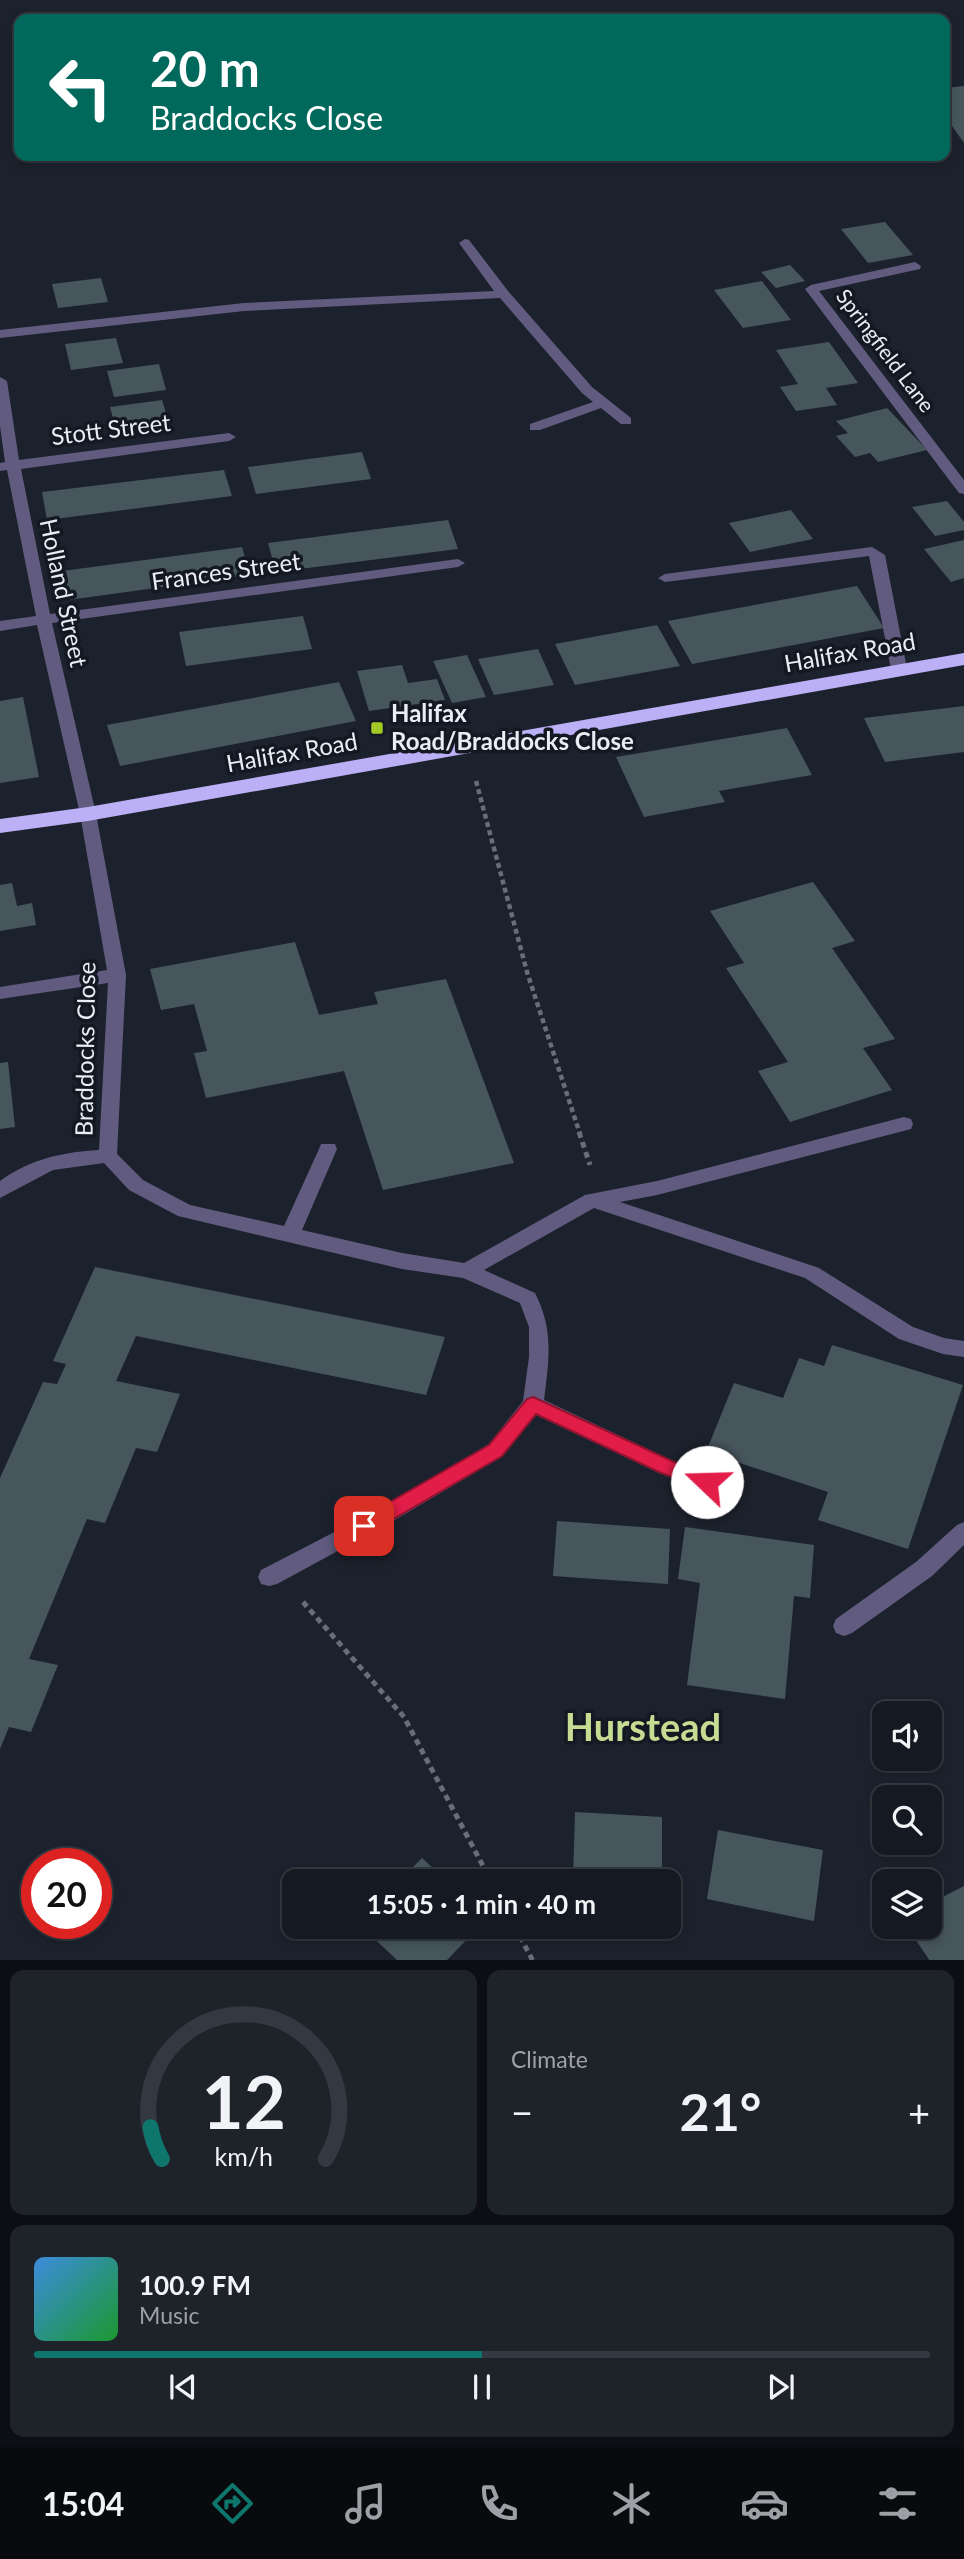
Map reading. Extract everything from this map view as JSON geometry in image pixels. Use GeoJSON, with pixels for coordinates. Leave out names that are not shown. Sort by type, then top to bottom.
{"type":"FeatureCollection","features":[{"type":"Feature","properties":{"kind":"highway","name":"Halifax Road"},"geometry":{"type":"LineString","coordinates":[[0,826],[88,814],[964,659]]}},
{"type":"Feature","properties":{"kind":"street"},"geometry":{"type":"LineString","coordinates":[[465,243],[503,294],[587,390],[626,421]]}},
{"type":"Feature","properties":{"kind":"street","name":"Springfield Lane"},"geometry":{"type":"LineString","coordinates":[[915,266],[811,289],[964,490]]}},
{"type":"Feature","properties":{"kind":"street"},"geometry":{"type":"LineString","coordinates":[[0,334],[244,307],[503,294]]}},
{"type":"Feature","properties":{"kind":"street","name":"Holland Street"},"geometry":{"type":"LineString","coordinates":[[0,380],[7,466],[88,814]]}},
{"type":"Feature","properties":{"kind":"street"},"geometry":{"type":"LineString","coordinates":[[535,427],[603,403]]}},
{"type":"Feature","properties":{"kind":"street","name":"Stott Street"},"geometry":{"type":"LineString","coordinates":[[7,466],[229,437]]}},
{"type":"Feature","properties":{"kind":"street"},"geometry":{"type":"LineString","coordinates":[[665,578],[872,551],[878,555],[899,669]]}},
{"type":"Feature","properties":{"kind":"street","name":"Frances Street"},"geometry":{"type":"LineString","coordinates":[[0,626],[458,563]]}},
{"type":"Feature","properties":{"kind":"street","name":"Braddocks Close"},"geometry":{"type":"LineString","coordinates":[[88,814],[117,975],[108,1156],[136,1185],[185,1211],[402,1261],[466,1271],[528,1298],[539,1327],[539,1357],[533,1404]]}},
{"type":"Feature","properties":{"kind":"street"},"geometry":{"type":"LineString","coordinates":[[0,993],[117,975]]}},
{"type":"Feature","properties":{"kind":"street"},"geometry":{"type":"LineString","coordinates":[[466,1271],[599,1198],[657,1188],[904,1124]]}},
{"type":"Feature","properties":{"kind":"street"},"geometry":{"type":"LineString","coordinates":[[290,1235],[328,1149]]}},
{"type":"Feature","properties":{"kind":"street"},"geometry":{"type":"LineString","coordinates":[[0,1191],[36,1167],[61,1159],[108,1156]]}},
{"type":"Feature","properties":{"kind":"street"},"geometry":{"type":"LineString","coordinates":[[599,1198],[812,1273],[906,1334],[943,1346],[964,1349]]}},
{"type":"Feature","properties":{"kind":"street"},"geometry":{"type":"LineString","coordinates":[[273,1575],[386,1515],[496,1450],[533,1404],[666,1466],[728,1490]]}},
{"type":"Feature","properties":{"kind":"street"},"geometry":{"type":"LineString","coordinates":[[844,1626],[925,1569],[964,1531]]}},
{"type":"Feature","properties":{"kind":"path"},"geometry":{"type":"LineString","coordinates":[[466,747],[527,972],[599,1198]]}},
{"type":"Feature","properties":{"kind":"path"},"geometry":{"type":"LineString","coordinates":[[273,1575],[404,1717],[485,1869]]}},
{"type":"Feature","properties":{"kind":"path"},"geometry":{"type":"LineString","coordinates":[[521,1939],[532,1960]]}},
{"type":"Feature","properties":{"kind":"building"},"geometry":{"type":"Polygon","coordinates":[[[964,86],[964,143],[950,123],[950,87],[964,86]]]}},
{"type":"Feature","properties":{"kind":"building"},"geometry":{"type":"Polygon","coordinates":[[[885,222],[913,255],[868,263],[841,229],[885,222]]]}},
{"type":"Feature","properties":{"kind":"building"},"geometry":{"type":"Polygon","coordinates":[[[790,265],[805,281],[776,288],[761,272],[790,265]]]}},
{"type":"Feature","properties":{"kind":"building"},"geometry":{"type":"Polygon","coordinates":[[[101,278],[108,302],[58,308],[52,284],[101,278]]]}},
{"type":"Feature","properties":{"kind":"building"},"geometry":{"type":"Polygon","coordinates":[[[762,281],[791,320],[743,328],[714,290],[762,281]]]}},
{"type":"Feature","properties":{"kind":"building"},"geometry":{"type":"Polygon","coordinates":[[[116,338],[123,363],[71,370],[65,344],[116,338]]]}},
{"type":"Feature","properties":{"kind":"building"},"geometry":{"type":"Polygon","coordinates":[[[829,342],[858,383],[826,388],[837,405],[796,411],[780,387],[798,384],[776,350],[829,342]]]}},
{"type":"Feature","properties":{"kind":"building"},"geometry":{"type":"Polygon","coordinates":[[[159,364],[166,390],[114,397],[107,371],[159,364]]]}},
{"type":"Feature","properties":{"kind":"building"},"geometry":{"type":"Polygon","coordinates":[[[162,400],[170,426],[117,434],[110,407],[162,400]]]}},
{"type":"Feature","properties":{"kind":"building"},"geometry":{"type":"Polygon","coordinates":[[[887,408],[927,450],[878,462],[870,453],[855,457],[836,436],[848,433],[836,421],[887,408]]]}},
{"type":"Feature","properties":{"kind":"building"},"geometry":{"type":"Polygon","coordinates":[[[362,452],[371,479],[256,494],[248,467],[362,452]]]}},
{"type":"Feature","properties":{"kind":"building"},"geometry":{"type":"Polygon","coordinates":[[[224,470],[232,496],[47,520],[42,492],[224,470]]]}},
{"type":"Feature","properties":{"kind":"building"},"geometry":{"type":"Polygon","coordinates":[[[947,501],[964,522],[964,530],[935,536],[912,507],[947,501]]]}},
{"type":"Feature","properties":{"kind":"building"},"geometry":{"type":"Polygon","coordinates":[[[791,510],[813,539],[750,552],[729,523],[791,510]]]}},
{"type":"Feature","properties":{"kind":"building"},"geometry":{"type":"Polygon","coordinates":[[[448,520],[458,549],[276,572],[268,543],[448,520]]]}},
{"type":"Feature","properties":{"kind":"building"},"geometry":{"type":"Polygon","coordinates":[[[964,540],[964,578],[951,582],[924,549],[964,540]]]}},
{"type":"Feature","properties":{"kind":"building"},"geometry":{"type":"Polygon","coordinates":[[[242,547],[250,575],[61,601],[55,572],[242,547]]]}},
{"type":"Feature","properties":{"kind":"building"},"geometry":{"type":"Polygon","coordinates":[[[857,586],[884,628],[692,664],[668,621],[857,586]]]}},
{"type":"Feature","properties":{"kind":"building"},"geometry":{"type":"Polygon","coordinates":[[[303,616],[312,649],[186,666],[179,632],[303,616]]]}},
{"type":"Feature","properties":{"kind":"building"},"geometry":{"type":"Polygon","coordinates":[[[657,625],[680,666],[575,685],[555,644],[657,625]]]}},
{"type":"Feature","properties":{"kind":"building"},"geometry":{"type":"Polygon","coordinates":[[[538,649],[554,685],[494,695],[478,659],[538,649]]]}},
{"type":"Feature","properties":{"kind":"building"},"geometry":{"type":"Polygon","coordinates":[[[467,655],[486,697],[452,703],[433,661],[467,655]]]}},
{"type":"Feature","properties":{"kind":"building"},"geometry":{"type":"Polygon","coordinates":[[[402,665],[408,683],[437,679],[445,700],[369,711],[357,671],[402,665]]]}},
{"type":"Feature","properties":{"kind":"building"},"geometry":{"type":"Polygon","coordinates":[[[339,682],[356,721],[120,766],[107,725],[339,682]]]}},
{"type":"Feature","properties":{"kind":"building"},"geometry":{"type":"Polygon","coordinates":[[[23,697],[39,777],[0,783],[0,701],[23,697]]]}},
{"type":"Feature","properties":{"kind":"building"},"geometry":{"type":"Polygon","coordinates":[[[964,706],[964,752],[885,762],[864,718],[964,706]]]}},
{"type":"Feature","properties":{"kind":"building"},"geometry":{"type":"Polygon","coordinates":[[[787,728],[812,775],[719,791],[725,802],[644,817],[616,757],[787,728]]]}},
{"type":"Feature","properties":{"kind":"building"},"geometry":{"type":"Polygon","coordinates":[[[813,882],[855,941],[832,948],[895,1039],[863,1048],[892,1090],[790,1122],[758,1071],[788,1062],[726,968],[744,963],[710,911],[813,882]]]}},
{"type":"Feature","properties":{"kind":"building"},"geometry":{"type":"Polygon","coordinates":[[[12,883],[17,906],[32,903],[36,925],[0,931],[0,885],[12,883]]]}},
{"type":"Feature","properties":{"kind":"building"},"geometry":{"type":"Polygon","coordinates":[[[295,942],[319,1015],[378,1004],[374,992],[446,979],[514,1163],[383,1190],[344,1071],[206,1098],[194,1053],[207,1051],[194,1004],[161,1010],[150,969],[295,942]]]}},
{"type":"Feature","properties":{"kind":"building"},"geometry":{"type":"Polygon","coordinates":[[[8,1062],[15,1127],[0,1129],[0,1063],[8,1062]]]}},
{"type":"Feature","properties":{"kind":"building"},"geometry":{"type":"Polygon","coordinates":[[[95,1267],[445,1337],[426,1395],[136,1336],[116,1381],[180,1394],[157,1452],[136,1448],[105,1523],[87,1519],[29,1659],[58,1665],[31,1732],[9,1727],[0,1749],[0,1478],[43,1382],[57,1384],[66,1364],[53,1361],[95,1267]]]}},
{"type":"Feature","properties":{"kind":"building"},"geometry":{"type":"Polygon","coordinates":[[[832,1345],[963,1385],[908,1549],[818,1520],[828,1492],[706,1452],[734,1383],[783,1398],[799,1358],[824,1366],[832,1345]]]}},
{"type":"Feature","properties":{"kind":"building"},"geometry":{"type":"Polygon","coordinates":[[[557,1521],[670,1529],[668,1584],[553,1576],[557,1521]]]}},
{"type":"Feature","properties":{"kind":"building"},"geometry":{"type":"Polygon","coordinates":[[[685,1527],[814,1545],[810,1598],[794,1596],[785,1699],[687,1685],[700,1583],[678,1579],[685,1527]]]}},
{"type":"Feature","properties":{"kind":"building"},"geometry":{"type":"Polygon","coordinates":[[[575,1812],[662,1817],[662,1869],[573,1869],[575,1812]]]}},
{"type":"Feature","properties":{"kind":"building"},"geometry":{"type":"Polygon","coordinates":[[[718,1830],[823,1850],[814,1921],[707,1899],[718,1830]]]}},
{"type":"Feature","properties":{"kind":"building"},"geometry":{"type":"Polygon","coordinates":[[[422,1858],[434,1869],[411,1869],[422,1858]]]}},
{"type":"Feature","properties":{"kind":"building"},"geometry":{"type":"Polygon","coordinates":[[[964,1886],[964,1960],[929,1960],[915,1939],[942,1939],[942,1897],[964,1886]]]}},
{"type":"Feature","properties":{"kind":"building"},"geometry":{"type":"Polygon","coordinates":[[[375,1939],[467,1939],[447,1960],[397,1960],[375,1939]]]}},
{"type":"Feature","properties":{"kind":"place","name":"Halifax Road/Braddocks Close"},"geometry":{"type":"Point","coordinates":[377,728]}},
{"type":"Feature","properties":{"kind":"district","name":"Hurstead"},"geometry":{"type":"Point","coordinates":[643,1728]}},
{"type":"Feature","properties":{"kind":"route"},"geometry":{"type":"LineString","coordinates":[[364,1526],[496,1450],[533,1404],[666,1466],[707,1482]]}}]}
